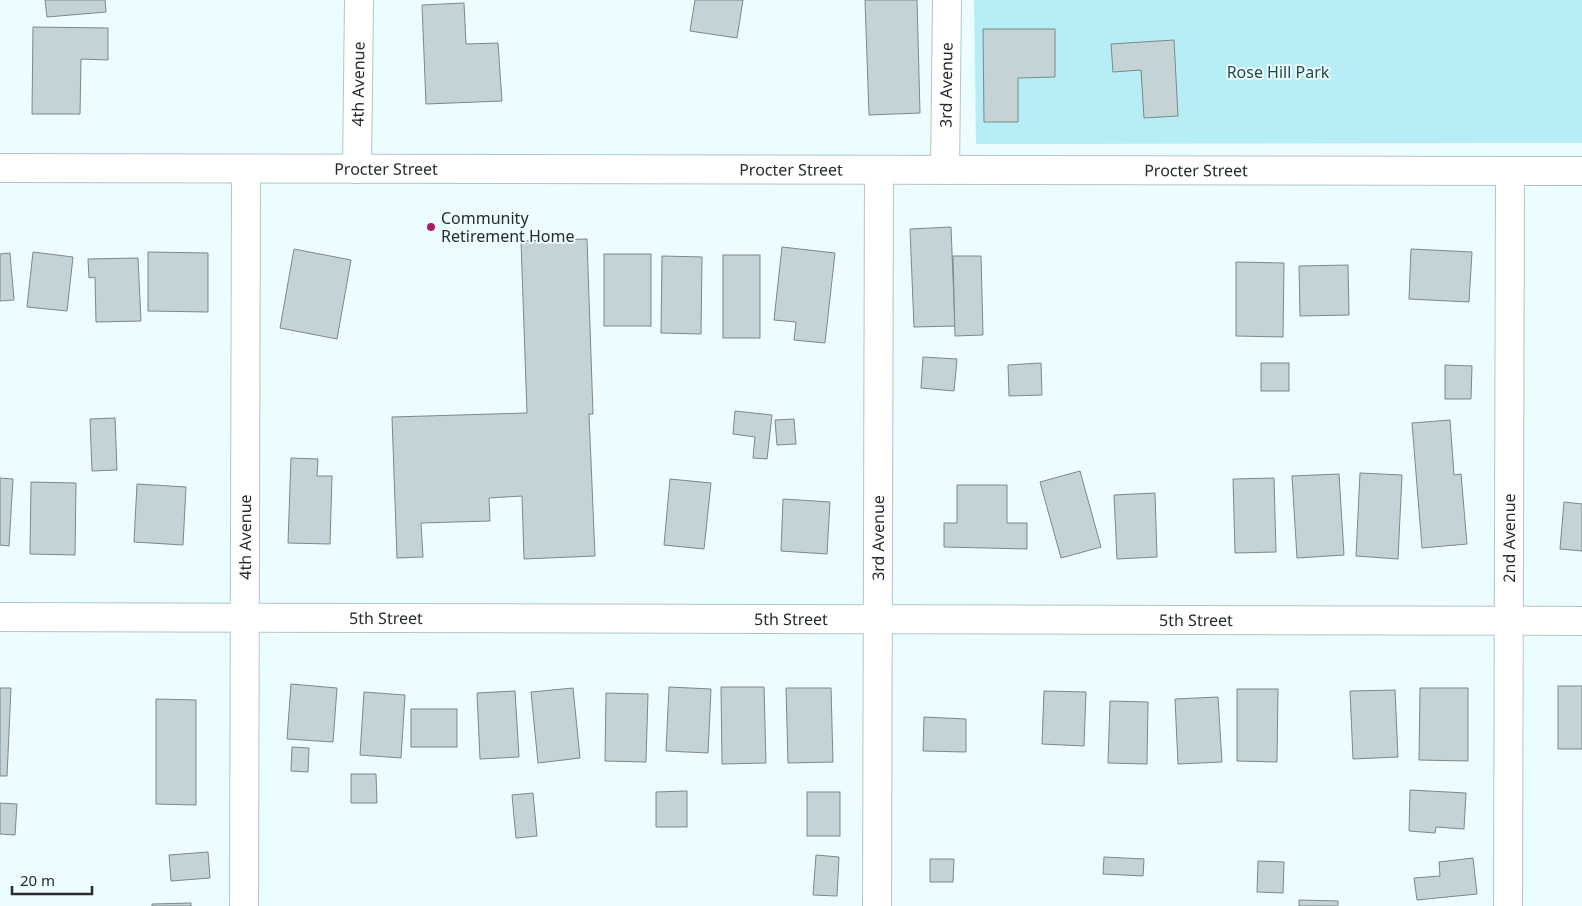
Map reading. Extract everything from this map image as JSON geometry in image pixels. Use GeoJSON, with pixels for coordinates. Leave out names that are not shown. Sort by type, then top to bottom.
{"type":"FeatureCollection","features":[{"type":"Feature","properties":{"kind":"street","name":"4th Avenue"},"geometry":{"type":"LineString","coordinates":[[357,169],[359,0]]}},
{"type":"Feature","properties":{"kind":"street","name":"3rd Avenue"},"geometry":{"type":"LineString","coordinates":[[945,170],[947,0]]}},
{"type":"Feature","properties":{"kind":"street","name":"Procter Street"},"geometry":{"type":"LineString","coordinates":[[0,168],[1582,172]]}},
{"type":"Feature","properties":{"kind":"street","name":"4th Avenue"},"geometry":{"type":"LineString","coordinates":[[244,906],[246,169]]}},
{"type":"Feature","properties":{"kind":"street","name":"3rd Avenue"},"geometry":{"type":"LineString","coordinates":[[877,906],[878,170]]}},
{"type":"Feature","properties":{"kind":"street","name":"2nd Avenue"},"geometry":{"type":"LineString","coordinates":[[1508,906],[1510,172]]}},
{"type":"Feature","properties":{"kind":"street","name":"5th Street"},"geometry":{"type":"LineString","coordinates":[[0,617],[1582,621]]}},
{"type":"Feature","properties":{"kind":"green space","name":"Rose Hill Park"},"geometry":{"type":"Polygon","coordinates":[[[974,0],[1582,0],[1582,143],[976,144],[974,0]]]}},
{"type":"Feature","properties":{"kind":"building"},"geometry":{"type":"Polygon","coordinates":[[[45,0],[105,0],[106,12],[47,17],[45,0]]]}},
{"type":"Feature","properties":{"kind":"building"},"geometry":{"type":"Polygon","coordinates":[[[695,0],[743,0],[737,38],[690,31],[695,0]]]}},
{"type":"Feature","properties":{"kind":"building"},"geometry":{"type":"Polygon","coordinates":[[[865,0],[917,0],[920,113],[869,115],[865,0]]]}},
{"type":"Feature","properties":{"kind":"building"},"geometry":{"type":"Polygon","coordinates":[[[464,3],[466,44],[498,43],[502,101],[426,104],[422,5],[464,3]]]}},
{"type":"Feature","properties":{"kind":"building"},"geometry":{"type":"Polygon","coordinates":[[[33,27],[108,28],[108,60],[81,59],[80,114],[32,114],[33,27]]]}},
{"type":"Feature","properties":{"kind":"building"},"geometry":{"type":"Polygon","coordinates":[[[983,29],[1055,29],[1055,77],[1018,78],[1018,122],[984,122],[983,29]]]}},
{"type":"Feature","properties":{"kind":"building"},"geometry":{"type":"Polygon","coordinates":[[[1174,40],[1178,116],[1144,118],[1141,70],[1113,72],[1111,44],[1174,40]]]}},
{"type":"Feature","properties":{"kind":"building"},"geometry":{"type":"Polygon","coordinates":[[[951,227],[955,326],[914,327],[910,229],[951,227]]]}},
{"type":"Feature","properties":{"kind":"building"},"geometry":{"type":"Polygon","coordinates":[[[587,239],[593,414],[589,414],[595,556],[524,559],[522,496],[489,498],[490,521],[421,523],[423,557],[397,558],[392,417],[527,413],[521,241],[587,239]]]}},
{"type":"Feature","properties":{"kind":"building"},"geometry":{"type":"Polygon","coordinates":[[[782,247],[835,253],[825,343],[794,340],[796,322],[774,320],[782,247]]]}},
{"type":"Feature","properties":{"kind":"building"},"geometry":{"type":"Polygon","coordinates":[[[294,249],[351,260],[337,339],[280,328],[294,249]]]}},
{"type":"Feature","properties":{"kind":"building"},"geometry":{"type":"Polygon","coordinates":[[[1411,249],[1472,252],[1469,302],[1409,299],[1411,249]]]}},
{"type":"Feature","properties":{"kind":"building"},"geometry":{"type":"Polygon","coordinates":[[[33,252],[73,257],[67,311],[27,307],[33,252]]]}},
{"type":"Feature","properties":{"kind":"building"},"geometry":{"type":"Polygon","coordinates":[[[148,252],[208,253],[208,312],[148,311],[148,252]]]}},
{"type":"Feature","properties":{"kind":"building"},"geometry":{"type":"Polygon","coordinates":[[[10,253],[14,300],[0,301],[0,254],[10,253]]]}},
{"type":"Feature","properties":{"kind":"building"},"geometry":{"type":"Polygon","coordinates":[[[604,254],[651,254],[651,326],[604,326],[604,254]]]}},
{"type":"Feature","properties":{"kind":"building"},"geometry":{"type":"Polygon","coordinates":[[[723,255],[760,255],[760,338],[723,338],[723,255]]]}},
{"type":"Feature","properties":{"kind":"building"},"geometry":{"type":"Polygon","coordinates":[[[662,256],[702,257],[701,334],[661,333],[662,256]]]}},
{"type":"Feature","properties":{"kind":"building"},"geometry":{"type":"Polygon","coordinates":[[[953,256],[981,256],[983,335],[955,336],[953,256]]]}},
{"type":"Feature","properties":{"kind":"building"},"geometry":{"type":"Polygon","coordinates":[[[138,258],[141,321],[96,322],[95,277],[89,278],[88,259],[138,258]]]}},
{"type":"Feature","properties":{"kind":"building"},"geometry":{"type":"Polygon","coordinates":[[[1236,262],[1284,263],[1283,337],[1236,336],[1236,262]]]}},
{"type":"Feature","properties":{"kind":"building"},"geometry":{"type":"Polygon","coordinates":[[[1348,265],[1349,315],[1300,316],[1299,266],[1348,265]]]}},
{"type":"Feature","properties":{"kind":"building"},"geometry":{"type":"Polygon","coordinates":[[[923,357],[957,359],[954,391],[921,388],[923,357]]]}},
{"type":"Feature","properties":{"kind":"building"},"geometry":{"type":"Polygon","coordinates":[[[1041,363],[1042,395],[1009,396],[1008,365],[1041,363]]]}},
{"type":"Feature","properties":{"kind":"building"},"geometry":{"type":"Polygon","coordinates":[[[1261,363],[1289,363],[1289,391],[1261,391],[1261,363]]]}},
{"type":"Feature","properties":{"kind":"building"},"geometry":{"type":"Polygon","coordinates":[[[1445,365],[1472,366],[1471,399],[1445,399],[1445,365]]]}},
{"type":"Feature","properties":{"kind":"building"},"geometry":{"type":"Polygon","coordinates":[[[735,411],[772,415],[767,459],[753,458],[755,437],[733,434],[735,411]]]}},
{"type":"Feature","properties":{"kind":"building"},"geometry":{"type":"Polygon","coordinates":[[[115,418],[117,470],[92,471],[90,419],[115,418]]]}},
{"type":"Feature","properties":{"kind":"building"},"geometry":{"type":"Polygon","coordinates":[[[794,419],[796,444],[777,445],[775,420],[794,419]]]}},
{"type":"Feature","properties":{"kind":"building"},"geometry":{"type":"Polygon","coordinates":[[[1450,420],[1454,475],[1461,474],[1467,544],[1422,548],[1412,423],[1450,420]]]}},
{"type":"Feature","properties":{"kind":"building"},"geometry":{"type":"Polygon","coordinates":[[[291,458],[318,459],[317,476],[332,476],[330,544],[288,543],[291,458]]]}},
{"type":"Feature","properties":{"kind":"building"},"geometry":{"type":"Polygon","coordinates":[[[1080,471],[1101,547],[1061,558],[1040,482],[1080,471]]]}},
{"type":"Feature","properties":{"kind":"building"},"geometry":{"type":"Polygon","coordinates":[[[1360,473],[1402,475],[1398,559],[1356,556],[1360,473]]]}},
{"type":"Feature","properties":{"kind":"building"},"geometry":{"type":"Polygon","coordinates":[[[1339,474],[1344,555],[1297,558],[1292,476],[1339,474]]]}},
{"type":"Feature","properties":{"kind":"building"},"geometry":{"type":"Polygon","coordinates":[[[0,478],[13,479],[9,546],[0,545],[0,478]]]}},
{"type":"Feature","properties":{"kind":"building"},"geometry":{"type":"Polygon","coordinates":[[[1274,478],[1276,552],[1235,553],[1233,479],[1274,478]]]}},
{"type":"Feature","properties":{"kind":"building"},"geometry":{"type":"Polygon","coordinates":[[[670,479],[711,483],[704,549],[664,545],[670,479]]]}},
{"type":"Feature","properties":{"kind":"building"},"geometry":{"type":"Polygon","coordinates":[[[31,482],[76,483],[75,555],[30,554],[31,482]]]}},
{"type":"Feature","properties":{"kind":"building"},"geometry":{"type":"Polygon","coordinates":[[[137,484],[186,487],[183,545],[134,542],[137,484]]]}},
{"type":"Feature","properties":{"kind":"building"},"geometry":{"type":"Polygon","coordinates":[[[957,485],[1007,485],[1007,523],[1027,523],[1027,549],[944,547],[944,523],[957,523],[957,485]]]}},
{"type":"Feature","properties":{"kind":"building"},"geometry":{"type":"Polygon","coordinates":[[[1155,493],[1157,557],[1117,559],[1114,495],[1155,493]]]}},
{"type":"Feature","properties":{"kind":"building"},"geometry":{"type":"Polygon","coordinates":[[[783,499],[830,502],[827,554],[781,551],[783,499]]]}},
{"type":"Feature","properties":{"kind":"building"},"geometry":{"type":"Polygon","coordinates":[[[1564,502],[1582,504],[1582,551],[1560,549],[1564,502]]]}},
{"type":"Feature","properties":{"kind":"building"},"geometry":{"type":"Polygon","coordinates":[[[291,684],[337,688],[333,742],[287,739],[291,684]]]}},
{"type":"Feature","properties":{"kind":"building"},"geometry":{"type":"Polygon","coordinates":[[[1558,686],[1582,686],[1582,749],[1558,749],[1558,686]]]}},
{"type":"Feature","properties":{"kind":"building"},"geometry":{"type":"Polygon","coordinates":[[[669,687],[711,689],[708,753],[666,751],[669,687]]]}},
{"type":"Feature","properties":{"kind":"building"},"geometry":{"type":"Polygon","coordinates":[[[721,687],[764,687],[766,763],[722,764],[721,687]]]}},
{"type":"Feature","properties":{"kind":"building"},"geometry":{"type":"Polygon","coordinates":[[[0,688],[11,688],[7,776],[0,776],[0,688]]]}},
{"type":"Feature","properties":{"kind":"building"},"geometry":{"type":"Polygon","coordinates":[[[573,688],[580,758],[538,763],[531,692],[573,688]]]}},
{"type":"Feature","properties":{"kind":"building"},"geometry":{"type":"Polygon","coordinates":[[[786,688],[831,688],[833,762],[788,763],[786,688]]]}},
{"type":"Feature","properties":{"kind":"building"},"geometry":{"type":"Polygon","coordinates":[[[1420,688],[1468,688],[1468,761],[1419,760],[1420,688]]]}},
{"type":"Feature","properties":{"kind":"building"},"geometry":{"type":"Polygon","coordinates":[[[1237,689],[1278,689],[1277,762],[1237,761],[1237,689]]]}},
{"type":"Feature","properties":{"kind":"building"},"geometry":{"type":"Polygon","coordinates":[[[1395,690],[1398,757],[1353,759],[1350,691],[1395,690]]]}},
{"type":"Feature","properties":{"kind":"building"},"geometry":{"type":"Polygon","coordinates":[[[515,691],[519,757],[480,759],[477,693],[515,691]]]}},
{"type":"Feature","properties":{"kind":"building"},"geometry":{"type":"Polygon","coordinates":[[[1044,691],[1086,692],[1084,746],[1042,744],[1044,691]]]}},
{"type":"Feature","properties":{"kind":"building"},"geometry":{"type":"Polygon","coordinates":[[[364,692],[405,695],[401,758],[360,755],[364,692]]]}},
{"type":"Feature","properties":{"kind":"building"},"geometry":{"type":"Polygon","coordinates":[[[606,693],[648,694],[646,762],[605,761],[606,693]]]}},
{"type":"Feature","properties":{"kind":"building"},"geometry":{"type":"Polygon","coordinates":[[[1218,697],[1222,762],[1178,764],[1175,699],[1218,697]]]}},
{"type":"Feature","properties":{"kind":"building"},"geometry":{"type":"Polygon","coordinates":[[[156,699],[196,700],[196,805],[156,804],[156,699]]]}},
{"type":"Feature","properties":{"kind":"building"},"geometry":{"type":"Polygon","coordinates":[[[1110,701],[1148,702],[1147,764],[1108,763],[1110,701]]]}},
{"type":"Feature","properties":{"kind":"building"},"geometry":{"type":"Polygon","coordinates":[[[411,709],[457,709],[457,747],[411,747],[411,709]]]}},
{"type":"Feature","properties":{"kind":"building"},"geometry":{"type":"Polygon","coordinates":[[[924,717],[966,719],[966,752],[923,751],[924,717]]]}},
{"type":"Feature","properties":{"kind":"building"},"geometry":{"type":"Polygon","coordinates":[[[292,747],[309,748],[308,772],[291,771],[292,747]]]}},
{"type":"Feature","properties":{"kind":"building"},"geometry":{"type":"Polygon","coordinates":[[[351,774],[376,774],[377,803],[351,803],[351,774]]]}},
{"type":"Feature","properties":{"kind":"building"},"geometry":{"type":"Polygon","coordinates":[[[1410,790],[1466,793],[1464,829],[1436,827],[1435,833],[1409,831],[1410,790]]]}},
{"type":"Feature","properties":{"kind":"building"},"geometry":{"type":"Polygon","coordinates":[[[687,791],[687,827],[656,827],[656,792],[687,791]]]}},
{"type":"Feature","properties":{"kind":"building"},"geometry":{"type":"Polygon","coordinates":[[[807,792],[840,792],[840,836],[807,836],[807,792]]]}},
{"type":"Feature","properties":{"kind":"building"},"geometry":{"type":"Polygon","coordinates":[[[533,793],[537,836],[516,838],[512,795],[533,793]]]}},
{"type":"Feature","properties":{"kind":"building"},"geometry":{"type":"Polygon","coordinates":[[[0,803],[17,804],[15,835],[0,834],[0,803]]]}},
{"type":"Feature","properties":{"kind":"building"},"geometry":{"type":"Polygon","coordinates":[[[208,852],[210,878],[171,881],[169,855],[208,852]]]}},
{"type":"Feature","properties":{"kind":"building"},"geometry":{"type":"Polygon","coordinates":[[[816,855],[839,857],[837,896],[813,895],[816,855]]]}},
{"type":"Feature","properties":{"kind":"building"},"geometry":{"type":"Polygon","coordinates":[[[1104,857],[1144,859],[1143,876],[1103,874],[1104,857]]]}},
{"type":"Feature","properties":{"kind":"building"},"geometry":{"type":"Polygon","coordinates":[[[1473,858],[1477,894],[1417,900],[1414,878],[1440,876],[1439,862],[1473,858]]]}},
{"type":"Feature","properties":{"kind":"building"},"geometry":{"type":"Polygon","coordinates":[[[930,859],[954,859],[953,882],[930,882],[930,859]]]}},
{"type":"Feature","properties":{"kind":"building"},"geometry":{"type":"Polygon","coordinates":[[[1258,861],[1284,862],[1283,893],[1257,892],[1258,861]]]}},
{"type":"Feature","properties":{"kind":"building"},"geometry":{"type":"Polygon","coordinates":[[[1299,900],[1338,901],[1338,906],[1299,906],[1299,900]]]}},
{"type":"Feature","properties":{"kind":"building"},"geometry":{"type":"Polygon","coordinates":[[[191,903],[191,906],[152,906],[152,904],[191,903]]]}},
{"type":"Feature","properties":{"kind":"place","name":"Community Retirement Home"},"geometry":{"type":"Point","coordinates":[431,227]}}]}
